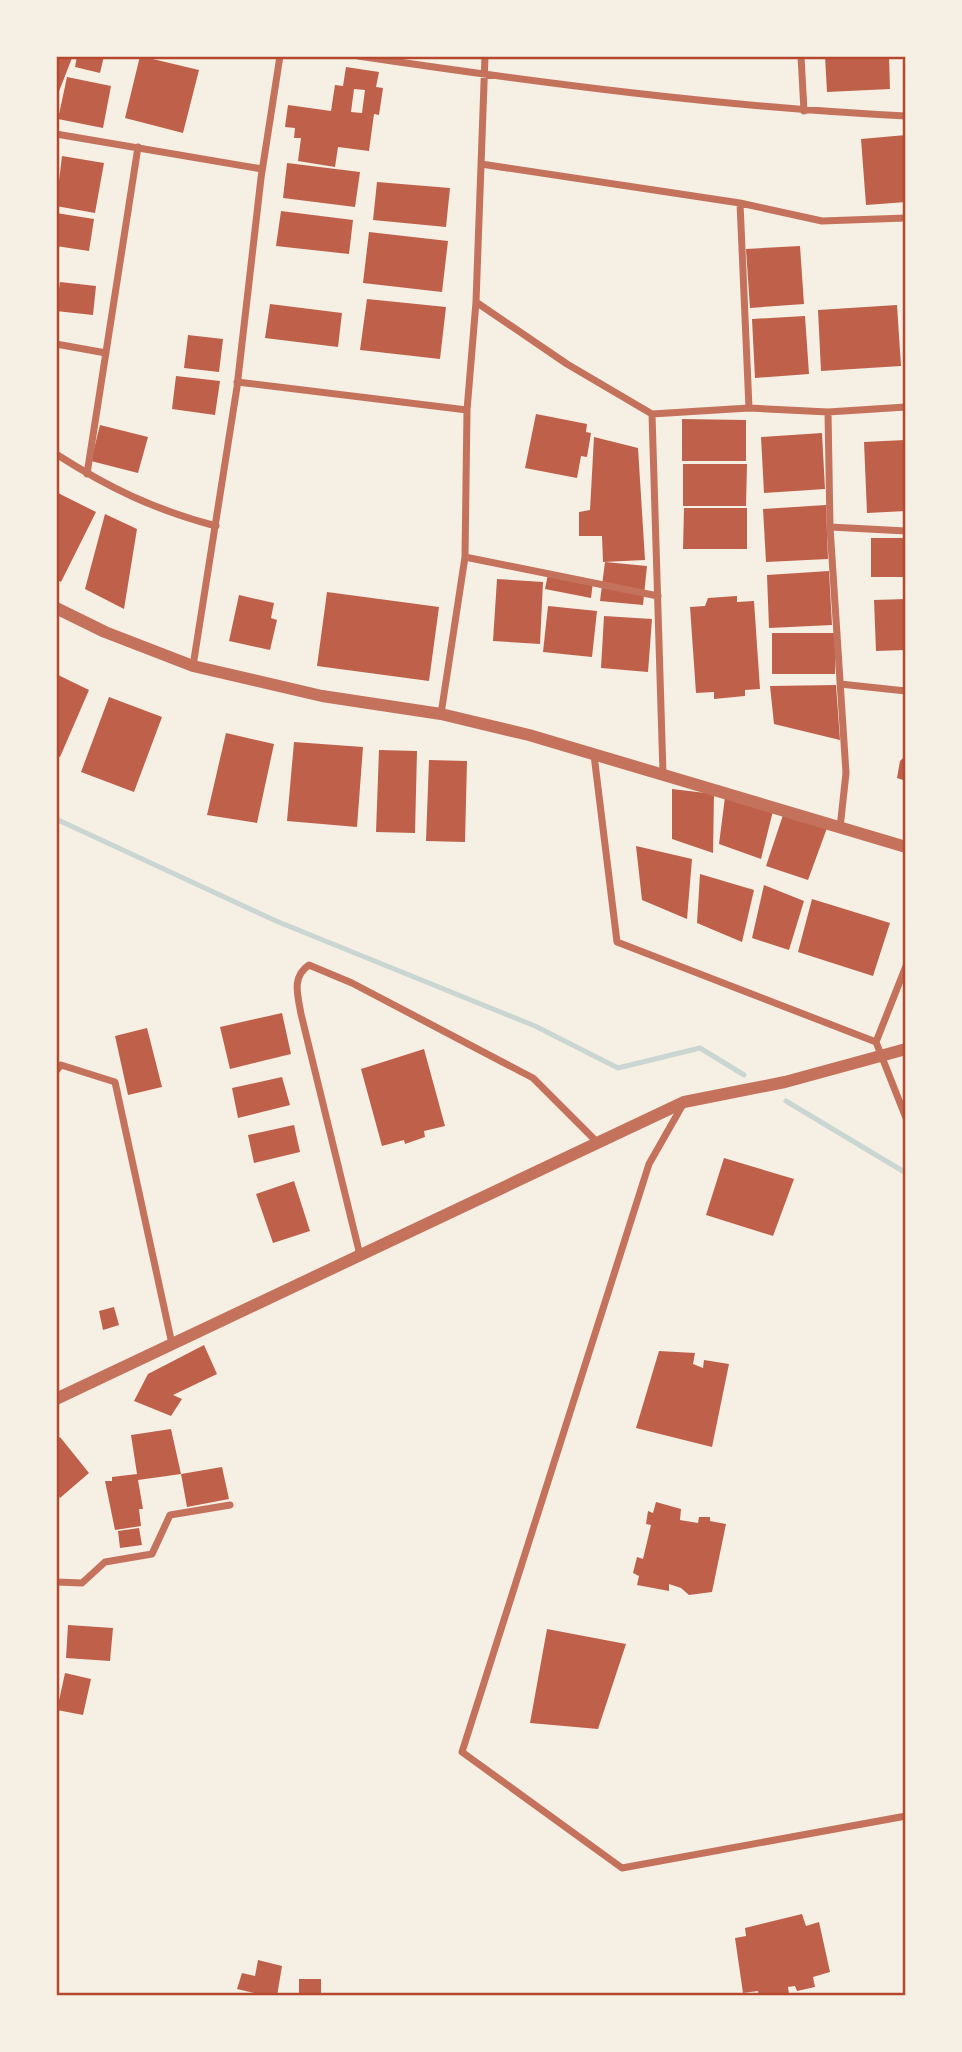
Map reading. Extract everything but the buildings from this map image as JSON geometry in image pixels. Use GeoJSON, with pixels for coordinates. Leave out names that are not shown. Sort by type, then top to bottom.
{"type":"FeatureCollection","features":[{"type":"Feature","properties":{"kind":"street"},"geometry":{"type":"LineString","coordinates":[[193,666],[237,382],[262,169],[280,56]]}},
{"type":"Feature","properties":{"kind":"street"},"geometry":{"type":"LineString","coordinates":[[358,56],[484,74],[804,111],[906,116]]}},
{"type":"Feature","properties":{"kind":"street"},"geometry":{"type":"LineString","coordinates":[[441,714],[465,557],[467,410],[475,302],[485,56]]}},
{"type":"Feature","properties":{"kind":"street"},"geometry":{"type":"LineString","coordinates":[[801,56],[804,111]]}},
{"type":"Feature","properties":{"kind":"street"},"geometry":{"type":"LineString","coordinates":[[56,134],[262,169]]}},
{"type":"Feature","properties":{"kind":"street"},"geometry":{"type":"LineString","coordinates":[[87,474],[138,147]]}},
{"type":"Feature","properties":{"kind":"street"},"geometry":{"type":"LineString","coordinates":[[481,164],[740,203],[822,221],[906,218]]}},
{"type":"Feature","properties":{"kind":"street"},"geometry":{"type":"LineString","coordinates":[[740,203],[749,408]]}},
{"type":"Feature","properties":{"kind":"street"},"geometry":{"type":"LineString","coordinates":[[475,302],[567,365],[652,414],[749,408],[828,412],[906,407]]}},
{"type":"Feature","properties":{"kind":"street"},"geometry":{"type":"LineString","coordinates":[[56,344],[106,353]]}},
{"type":"Feature","properties":{"kind":"street"},"geometry":{"type":"LineString","coordinates":[[237,382],[467,410]]}},
{"type":"Feature","properties":{"kind":"street"},"geometry":{"type":"LineString","coordinates":[[828,412],[830,527],[846,773],[840,828]]}},
{"type":"Feature","properties":{"kind":"street"},"geometry":{"type":"LineString","coordinates":[[652,414],[663,774]]}},
{"type":"Feature","properties":{"kind":"street"},"geometry":{"type":"LineString","coordinates":[[56,454],[87,474],[164,512],[216,526]]}},
{"type":"Feature","properties":{"kind":"street"},"geometry":{"type":"LineString","coordinates":[[830,527],[906,531]]}},
{"type":"Feature","properties":{"kind":"street"},"geometry":{"type":"LineString","coordinates":[[465,557],[658,596]]}},
{"type":"Feature","properties":{"kind":"street"},"geometry":{"type":"LineString","coordinates":[[56,608],[105,632],[193,666],[322,696],[441,714],[529,735],[906,847]]}},
{"type":"Feature","properties":{"kind":"street"},"geometry":{"type":"LineString","coordinates":[[840,684],[906,691]]}},
{"type":"Feature","properties":{"kind":"street"},"geometry":{"type":"LineString","coordinates":[[594,754],[617,942],[877,1041]]}},
{"type":"Feature","properties":{"kind":"street"},"geometry":{"type":"LineString","coordinates":[[360,1255],[301,1014],[296,984],[298,976],[309,965],[364,989],[533,1078],[598,1143]]}},
{"type":"Feature","properties":{"kind":"street"},"geometry":{"type":"LineString","coordinates":[[906,966],[877,1041],[906,1118]]}},
{"type":"Feature","properties":{"kind":"street"},"geometry":{"type":"LineString","coordinates":[[56,1399],[684,1102],[785,1082],[906,1049]]}},
{"type":"Feature","properties":{"kind":"street"},"geometry":{"type":"LineString","coordinates":[[56,1071],[61,1065],[114,1082],[172,1344]]}},
{"type":"Feature","properties":{"kind":"street"},"geometry":{"type":"LineString","coordinates":[[684,1102],[649,1164],[462,1752],[622,1868],[906,1816]]}},
{"type":"Feature","properties":{"kind":"street"},"geometry":{"type":"LineString","coordinates":[[56,1582],[82,1583],[105,1562],[152,1554],[170,1515],[230,1505]]}},
{"type":"Feature","properties":{"kind":"waterway"},"geometry":{"type":"LineString","coordinates":[[56,819],[276,921],[535,1026],[618,1068],[700,1048],[744,1075]]}},
{"type":"Feature","properties":{"kind":"waterway"},"geometry":{"type":"LineString","coordinates":[[786,1101],[906,1173]]}}]}
